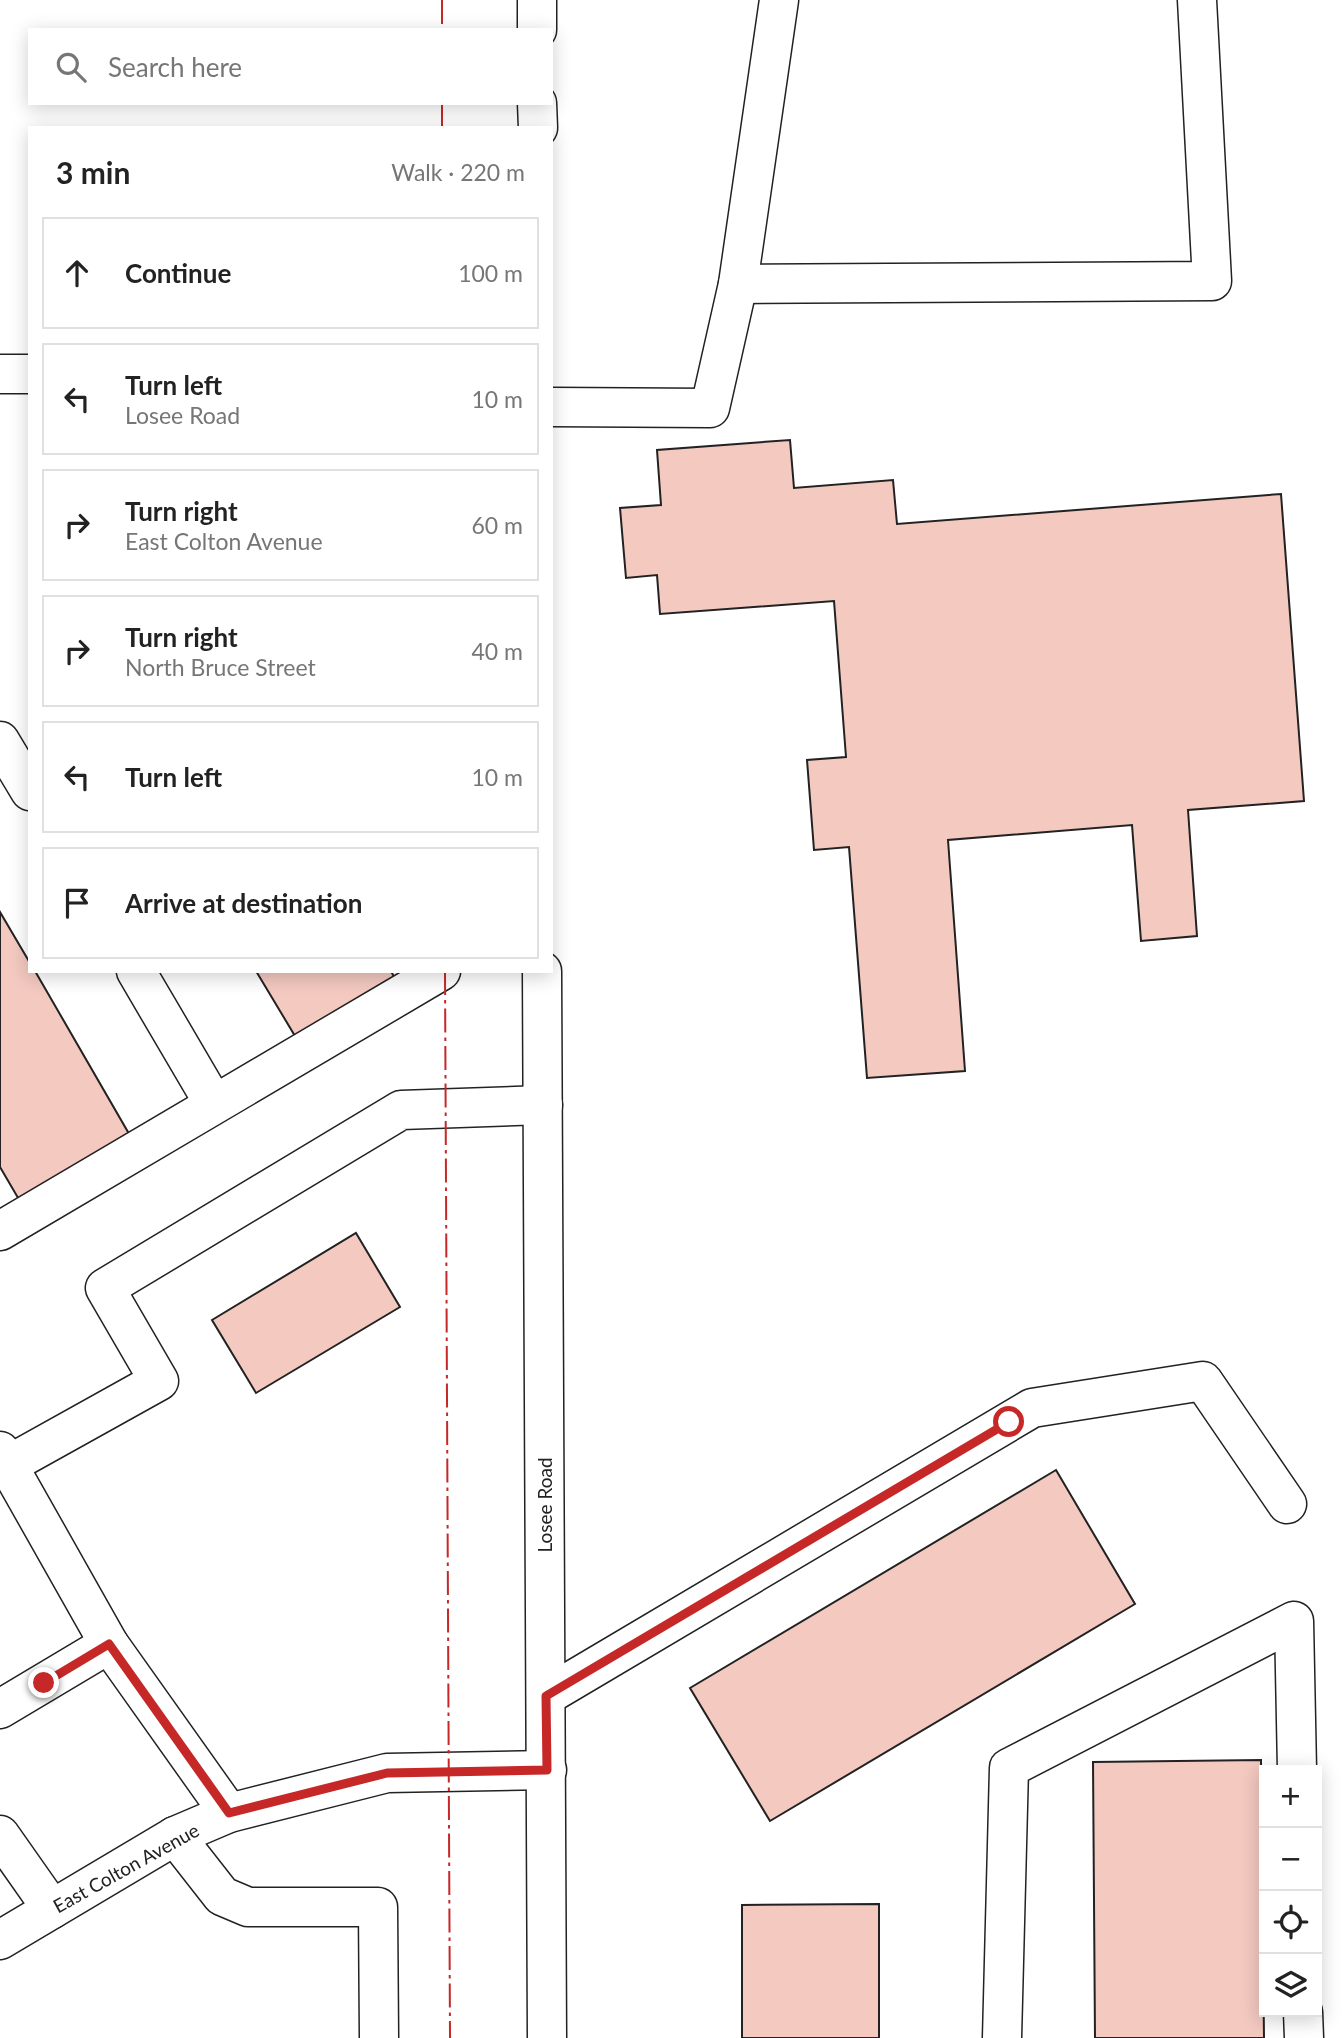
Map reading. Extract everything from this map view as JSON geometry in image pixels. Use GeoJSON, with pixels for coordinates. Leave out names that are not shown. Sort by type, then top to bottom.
{"type":"FeatureCollection","features":[{"type":"Feature","properties":{"kind":"main road"},"geometry":{"type":"LineString","coordinates":[[537,0],[537,28]]}},
{"type":"Feature","properties":{"kind":"main road"},"geometry":{"type":"LineString","coordinates":[[553,407],[710,408],[738,284],[779,0]]}},
{"type":"Feature","properties":{"kind":"main road"},"geometry":{"type":"LineString","coordinates":[[738,284],[1212,281],[1198,0]]}},
{"type":"Feature","properties":{"kind":"main road"},"geometry":{"type":"LineString","coordinates":[[537,105],[538,126]]}},
{"type":"Feature","properties":{"kind":"main road"},"geometry":{"type":"LineString","coordinates":[[0,374],[28,374]]}},
{"type":"Feature","properties":{"kind":"main road"},"geometry":{"type":"LineString","coordinates":[[0,741],[28,788]]}},
{"type":"Feature","properties":{"kind":"main road"},"geometry":{"type":"LineString","coordinates":[[137,973],[214,1104]]}},
{"type":"Feature","properties":{"kind":"main road"},"geometry":{"type":"LineString","coordinates":[[0,1231],[437,973]]}},
{"type":"Feature","properties":{"kind":"main road","name":"Losee Road"},"geometry":{"type":"LineString","coordinates":[[542,973],[548,2038]]}},
{"type":"Feature","properties":{"kind":"main road"},"geometry":{"type":"LineString","coordinates":[[229,1813],[109,1644],[4,1458],[159,1381],[105,1288],[401,1110],[543,1105]]}},
{"type":"Feature","properties":{"kind":"main road"},"geometry":{"type":"LineString","coordinates":[[546,1696],[1032,1408],[1203,1381],[1287,1504]]}},
{"type":"Feature","properties":{"kind":"main road"},"geometry":{"type":"LineString","coordinates":[[1002,2038],[1009,1768],[1294,1620],[1297,1765]]}},
{"type":"Feature","properties":{"kind":"main road"},"geometry":{"type":"LineString","coordinates":[[0,1709],[109,1644]]}},
{"type":"Feature","properties":{"kind":"main road","name":"East Colton Avenue"},"geometry":{"type":"LineString","coordinates":[[0,1940],[175,1836],[229,1813],[387,1773],[547,1770]]}},
{"type":"Feature","properties":{"kind":"main road"},"geometry":{"type":"LineString","coordinates":[[0,1835],[52,1909]]}},
{"type":"Feature","properties":{"kind":"main road"},"geometry":{"type":"LineString","coordinates":[[175,1836],[222,1896],[248,1907],[378,1908],[379,2038]]}},
{"type":"Feature","properties":{"kind":"main road"},"geometry":{"type":"LineString","coordinates":[[1304,2017],[1304,2038]]}},
{"type":"Feature","properties":{"kind":"building"},"geometry":{"type":"Polygon","coordinates":[[[790,440],[794,488],[893,480],[897,524],[1281,494],[1304,801],[1188,810],[1197,936],[1141,941],[1132,825],[948,840],[965,1071],[867,1078],[849,847],[814,850],[807,760],[846,757],[834,601],[660,614],[657,575],[626,578],[620,508],[661,505],[657,450],[790,440]]]}},
{"type":"Feature","properties":{"kind":"building"},"geometry":{"type":"Polygon","coordinates":[[[0,912],[28,960],[28,973],[36,973],[132,1139],[21,1203],[0,1167],[0,912]]]}},
{"type":"Feature","properties":{"kind":"building"},"geometry":{"type":"Polygon","coordinates":[[[257,973],[392,973],[396,981],[298,1041],[257,973]]]}},
{"type":"Feature","properties":{"kind":"building"},"geometry":{"type":"Polygon","coordinates":[[[356,1233],[400,1307],[256,1393],[212,1320],[356,1233]]]}},
{"type":"Feature","properties":{"kind":"building"},"geometry":{"type":"Polygon","coordinates":[[[1056,1470],[1135,1604],[770,1821],[690,1688],[1056,1470]]]}},
{"type":"Feature","properties":{"kind":"building"},"geometry":{"type":"Polygon","coordinates":[[[1261,1760],[1259,2017],[1264,2017],[1264,2038],[1095,2038],[1093,1762],[1261,1760]]]}},
{"type":"Feature","properties":{"kind":"building"},"geometry":{"type":"Polygon","coordinates":[[[879,1904],[879,2038],[742,2038],[742,1905],[879,1904]]]}},
{"type":"Feature","properties":{"kind":"power"},"geometry":{"type":"LineString","coordinates":[[442,0],[442,28]]}},
{"type":"Feature","properties":{"kind":"power"},"geometry":{"type":"LineString","coordinates":[[442,105],[442,126]]}},
{"type":"Feature","properties":{"kind":"power"},"geometry":{"type":"LineString","coordinates":[[445,973],[450,2038]]}},
{"type":"Feature","properties":{"kind":"route"},"geometry":{"type":"LineString","coordinates":[[44,1683],[109,1644],[229,1813],[387,1773],[547,1770],[546,1696],[1009,1422]]}}]}
